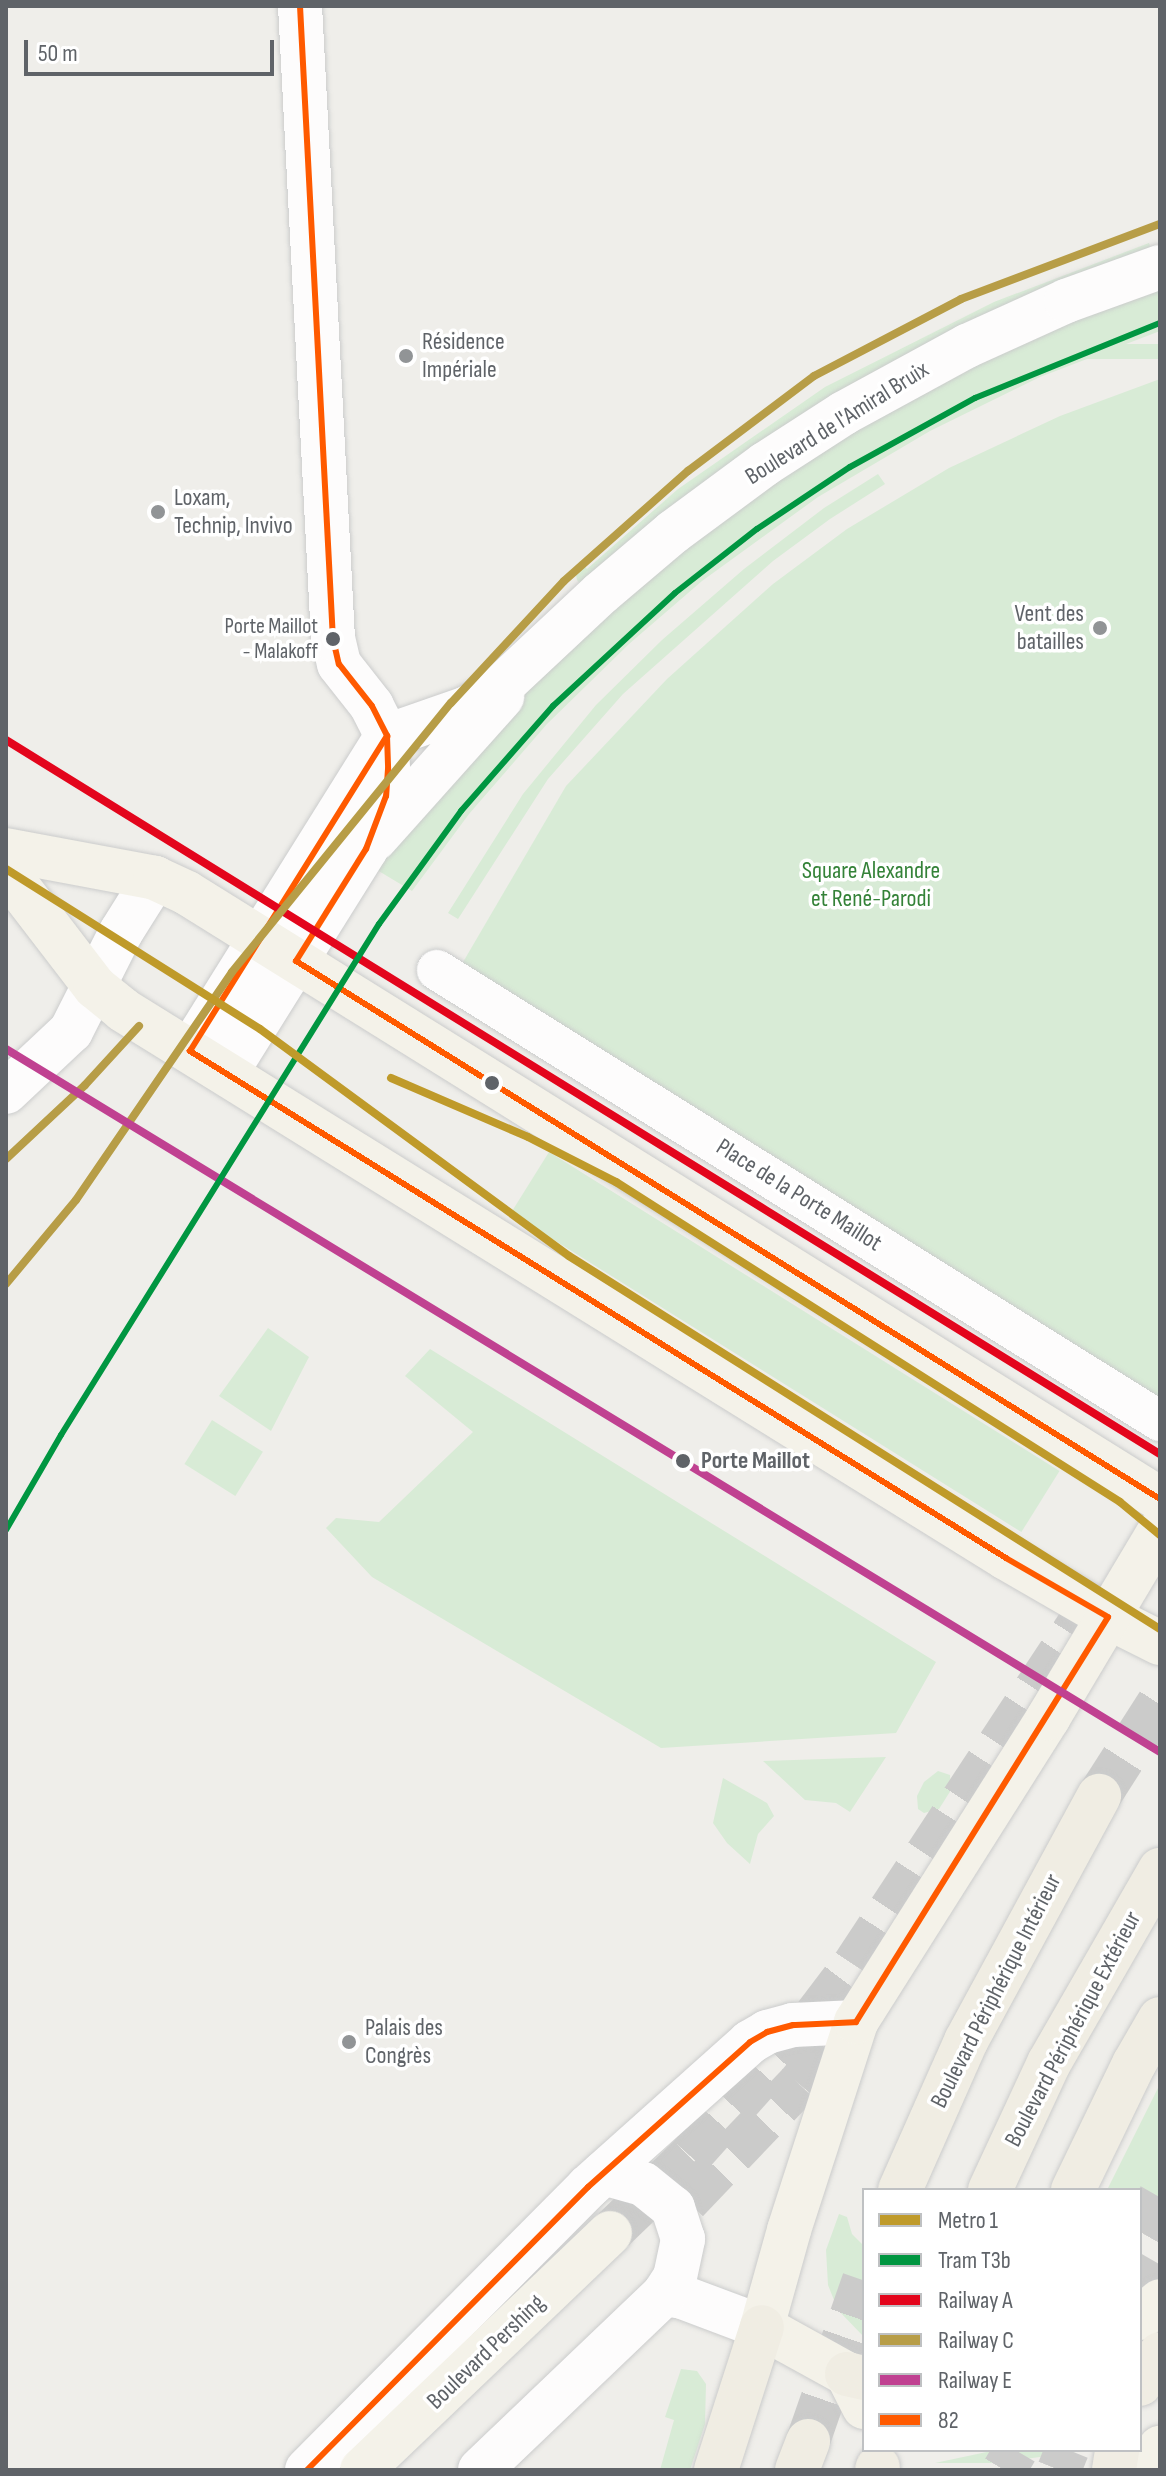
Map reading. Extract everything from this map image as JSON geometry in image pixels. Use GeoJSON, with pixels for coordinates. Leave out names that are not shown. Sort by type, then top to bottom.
{"type":"FeatureCollection","features":[{"type":"Feature","properties":{"kind":"highway","name":"Boulevard Périphérique Intérieur"},"geometry":{"type":"LineString","coordinates":[[901,2188],[966,2041],[1099,1796]]}},
{"type":"Feature","properties":{"kind":"highway","name":"Boulevard Périphérique Extérieur"},"geometry":{"type":"LineString","coordinates":[[991,2188],[1049,2063],[1160,1870]]}},
{"type":"Feature","properties":{"kind":"highway"},"geometry":{"type":"LineString","coordinates":[[1074,2188],[1134,2064],[1160,2019]]}},
{"type":"Feature","properties":{"kind":"highway"},"geometry":{"type":"LineString","coordinates":[[716,2470],[762,2327]]}},
{"type":"Feature","properties":{"kind":"highway"},"geometry":{"type":"LineString","coordinates":[[1142,2381],[1160,2354]]}},
{"type":"Feature","properties":{"kind":"main road"},"geometry":{"type":"LineString","coordinates":[[6,850],[155,878],[187,893],[1160,1499]]}},
{"type":"Feature","properties":{"kind":"main road"},"geometry":{"type":"LineString","coordinates":[[6,871],[95,987],[123,1010],[1006,1558],[1160,1643]]}},
{"type":"Feature","properties":{"kind":"main road"},"geometry":{"type":"LineString","coordinates":[[858,2386],[762,2327],[789,2230],[856,2022],[1160,1530]]}},
{"type":"Feature","properties":{"kind":"main road","name":"Boulevard Pershing"},"geometry":{"type":"LineString","coordinates":[[362,2470],[620,2244],[406,2470]]}},
{"type":"Feature","properties":{"kind":"main road"},"geometry":{"type":"LineString","coordinates":[[1142,2316],[1160,2301]]}},
{"type":"Feature","properties":{"kind":"main road"},"geometry":{"type":"LineString","coordinates":[[1155,2470],[1160,2448]]}},
{"type":"Feature","properties":{"kind":"street"},"geometry":{"type":"LineString","coordinates":[[300,6],[333,639],[339,664],[372,706],[387,736]]}},
{"type":"Feature","properties":{"kind":"street","name":"Boulevard de l'Amiral Bruix"},"geometry":{"type":"LineString","coordinates":[[226,1073],[278,950],[387,736],[467,708],[494,693],[673,532],[765,464],[844,413],[967,346],[1066,301],[1160,267]]}},
{"type":"Feature","properties":{"kind":"street","name":"Boulevard de l'Amiral Bruix"},"geometry":{"type":"LineString","coordinates":[[190,1051],[366,849],[470,737],[551,641]]}},
{"type":"Feature","properties":{"kind":"street","name":"Boulevard de l'Amiral Bruix"},"geometry":{"type":"LineString","coordinates":[[366,849],[386,796],[387,736]]}},
{"type":"Feature","properties":{"kind":"street"},"geometry":{"type":"LineString","coordinates":[[6,1092],[71,1031],[121,932],[155,878]]}},
{"type":"Feature","properties":{"kind":"street","name":"Place de la Porte Maillot"},"geometry":{"type":"LineString","coordinates":[[437,970],[1160,1421]]}},
{"type":"Feature","properties":{"kind":"street","name":"Boulevard Pershing"},"geometry":{"type":"LineString","coordinates":[[307,2470],[603,2173],[758,2036],[793,2025],[856,2022]]}},
{"type":"Feature","properties":{"kind":"street"},"geometry":{"type":"LineString","coordinates":[[480,2470],[664,2294],[675,2277],[683,2239],[677,2215],[666,2200],[649,2187],[603,2173]]}},
{"type":"Feature","properties":{"kind":"street"},"geometry":{"type":"LineString","coordinates":[[664,2294],[682,2297],[762,2327]]}},
{"type":"Feature","properties":{"kind":"green space"},"geometry":{"type":"Polygon","coordinates":[[[1149,243],[1152,252],[583,587],[577,580],[575,569],[580,561],[587,569],[678,489],[825,387],[994,302],[1149,243]]]}},
{"type":"Feature","properties":{"kind":"green space"},"geometry":{"type":"Polygon","coordinates":[[[1160,284],[1160,331],[1040,377],[930,431],[818,497],[702,581],[629,644],[547,724],[469,814],[412,891],[372,867],[562,652],[738,503],[947,374],[1160,284]]]}},
{"type":"Feature","properties":{"kind":"green space"},"geometry":{"type":"Polygon","coordinates":[[[1018,344],[1160,344],[1160,359],[1018,359],[1018,344]]]}},
{"type":"Feature","properties":{"kind":"green space","name":"Square Alexandre et René-Parodi"},"geometry":{"type":"Polygon","coordinates":[[[1160,379],[1160,1406],[459,969],[566,786],[667,679],[773,584],[847,529],[949,468],[1060,416],[1160,379]]]}},
{"type":"Feature","properties":{"kind":"green space"},"geometry":{"type":"Polygon","coordinates":[[[878,474],[885,484],[773,561],[623,694],[548,779],[458,919],[448,913],[523,794],[596,705],[662,640],[744,569],[824,508],[878,474]]]}},
{"type":"Feature","properties":{"kind":"green space"},"geometry":{"type":"Polygon","coordinates":[[[549,1152],[1060,1471],[1021,1532],[511,1213],[549,1152]]]}},
{"type":"Feature","properties":{"kind":"green space"},"geometry":{"type":"Polygon","coordinates":[[[268,1328],[309,1357],[271,1431],[219,1396],[268,1328]]]}},
{"type":"Feature","properties":{"kind":"green space"},"geometry":{"type":"Polygon","coordinates":[[[430,1349],[936,1662],[896,1733],[661,1748],[372,1577],[326,1528],[336,1518],[379,1522],[473,1432],[405,1376],[430,1349]]]}},
{"type":"Feature","properties":{"kind":"green space"},"geometry":{"type":"Polygon","coordinates":[[[212,1420],[263,1452],[235,1496],[184,1464],[212,1420]]]}},
{"type":"Feature","properties":{"kind":"green space"},"geometry":{"type":"Polygon","coordinates":[[[886,1757],[850,1812],[836,1803],[805,1800],[763,1761],[886,1757]]]}},
{"type":"Feature","properties":{"kind":"green space"},"geometry":{"type":"Polygon","coordinates":[[[938,1771],[950,1775],[951,1790],[939,1809],[924,1813],[918,1809],[917,1796],[924,1782],[938,1771]]]}},
{"type":"Feature","properties":{"kind":"green space"},"geometry":{"type":"Polygon","coordinates":[[[723,1778],[767,1803],[774,1816],[758,1834],[750,1864],[727,1843],[713,1823],[723,1778]]]}},
{"type":"Feature","properties":{"kind":"green space"},"geometry":{"type":"Polygon","coordinates":[[[1160,2084],[1160,2201],[1142,2231],[1142,2188],[1108,2188],[1160,2084]]]}},
{"type":"Feature","properties":{"kind":"green space"},"geometry":{"type":"Polygon","coordinates":[[[839,2214],[847,2217],[852,2234],[862,2244],[862,2335],[838,2310],[828,2285],[826,2250],[839,2214]]]}},
{"type":"Feature","properties":{"kind":"green space"},"geometry":{"type":"Polygon","coordinates":[[[681,2369],[697,2371],[706,2384],[705,2424],[690,2470],[660,2470],[674,2420],[665,2417],[681,2369]]]}},
{"type":"Feature","properties":{"kind":"green space"},"geometry":{"type":"Polygon","coordinates":[[[987,2452],[1076,2452],[996,2463],[935,2463],[987,2452]]]}},
{"type":"Feature","properties":{"kind":"tunnel"},"geometry":{"type":"LineString","coordinates":[[610,2233],[690,2156],[816,2015],[854,1965],[1099,1594]]}},
{"type":"Feature","properties":{"kind":"tunnel"},"geometry":{"type":"LineString","coordinates":[[1099,1796],[1160,1701]]}},
{"type":"Feature","properties":{"kind":"tunnel"},"geometry":{"type":"LineString","coordinates":[[687,2201],[799,2084],[858,2012]]}},
{"type":"Feature","properties":{"kind":"tunnel"},"geometry":{"type":"LineString","coordinates":[[1142,2228],[1160,2197]]}},
{"type":"Feature","properties":{"kind":"tunnel"},"geometry":{"type":"LineString","coordinates":[[1142,2295],[1160,2264]]}},
{"type":"Feature","properties":{"kind":"tunnel"},"geometry":{"type":"LineString","coordinates":[[808,2441],[862,2286]]}},
{"type":"Feature","properties":{"kind":"tunnel"},"geometry":{"type":"LineString","coordinates":[[1004,2470],[1015,2452]]}},
{"type":"Feature","properties":{"kind":"tunnel"},"geometry":{"type":"LineString","coordinates":[[1059,2470],[1066,2452]]}},
{"type":"Feature","properties":{"kind":"metro line","name":"1"},"geometry":{"type":"LineString","coordinates":[[6,869],[260,1029],[569,1256],[1160,1629]]}},
{"type":"Feature","properties":{"kind":"metro line","name":"1"},"geometry":{"type":"LineString","coordinates":[[391,1078],[528,1137],[616,1182],[1120,1502],[1160,1535]]}},
{"type":"Feature","properties":{"kind":"tram line","name":"T3b"},"geometry":{"type":"LineString","coordinates":[[6,1530],[61,1435],[379,924],[461,811],[553,706],[675,593],[757,529],[850,467],[975,398],[1160,323]]}},
{"type":"Feature","properties":{"kind":"rail line","name":"C"},"geometry":{"type":"LineString","coordinates":[[6,1284],[76,1200],[232,972],[451,703],[564,581],[688,471],[814,376],[961,299],[1160,224]]}},
{"type":"Feature","properties":{"kind":"rail line","name":"A"},"geometry":{"type":"LineString","coordinates":[[6,740],[1160,1454]]}},
{"type":"Feature","properties":{"kind":"rail line","name":"C"},"geometry":{"type":"LineString","coordinates":[[6,1159],[85,1085],[139,1026]]}},
{"type":"Feature","properties":{"kind":"rail line","name":"E"},"geometry":{"type":"LineString","coordinates":[[6,1049],[1160,1752]]}},
{"type":"Feature","properties":{"kind":"transit line","name":"82"},"geometry":{"type":"LineString","coordinates":[[300,6],[333,639],[339,664],[372,706],[387,736],[388,769],[386,796],[366,849],[296,961],[1160,1499]]}},
{"type":"Feature","properties":{"kind":"transit line","name":"82"},"geometry":{"type":"LineString","coordinates":[[307,2470],[588,2187],[750,2042],[767,2032],[793,2025],[856,2022],[1108,1617],[1006,1558],[190,1051],[387,736]]}},
{"type":"Feature","properties":{"kind":"place","name":"Résidence Impériale"},"geometry":{"type":"Point","coordinates":[406,356]}},
{"type":"Feature","properties":{"kind":"place","name":"Loxam, Technip, Invivo"},"geometry":{"type":"Point","coordinates":[158,512]}},
{"type":"Feature","properties":{"kind":"place","name":"Vent des batailles"},"geometry":{"type":"Point","coordinates":[1100,628]}},
{"type":"Feature","properties":{"kind":"place","name":"Porte Maillot - Malakoff"},"geometry":{"type":"Point","coordinates":[333,639]}},
{"type":"Feature","properties":{"kind":"place","name":"Porte Maillot"},"geometry":{"type":"Point","coordinates":[683,1461]}},
{"type":"Feature","properties":{"kind":"place","name":"Palais des Congrès"},"geometry":{"type":"Point","coordinates":[349,2042]}}]}
